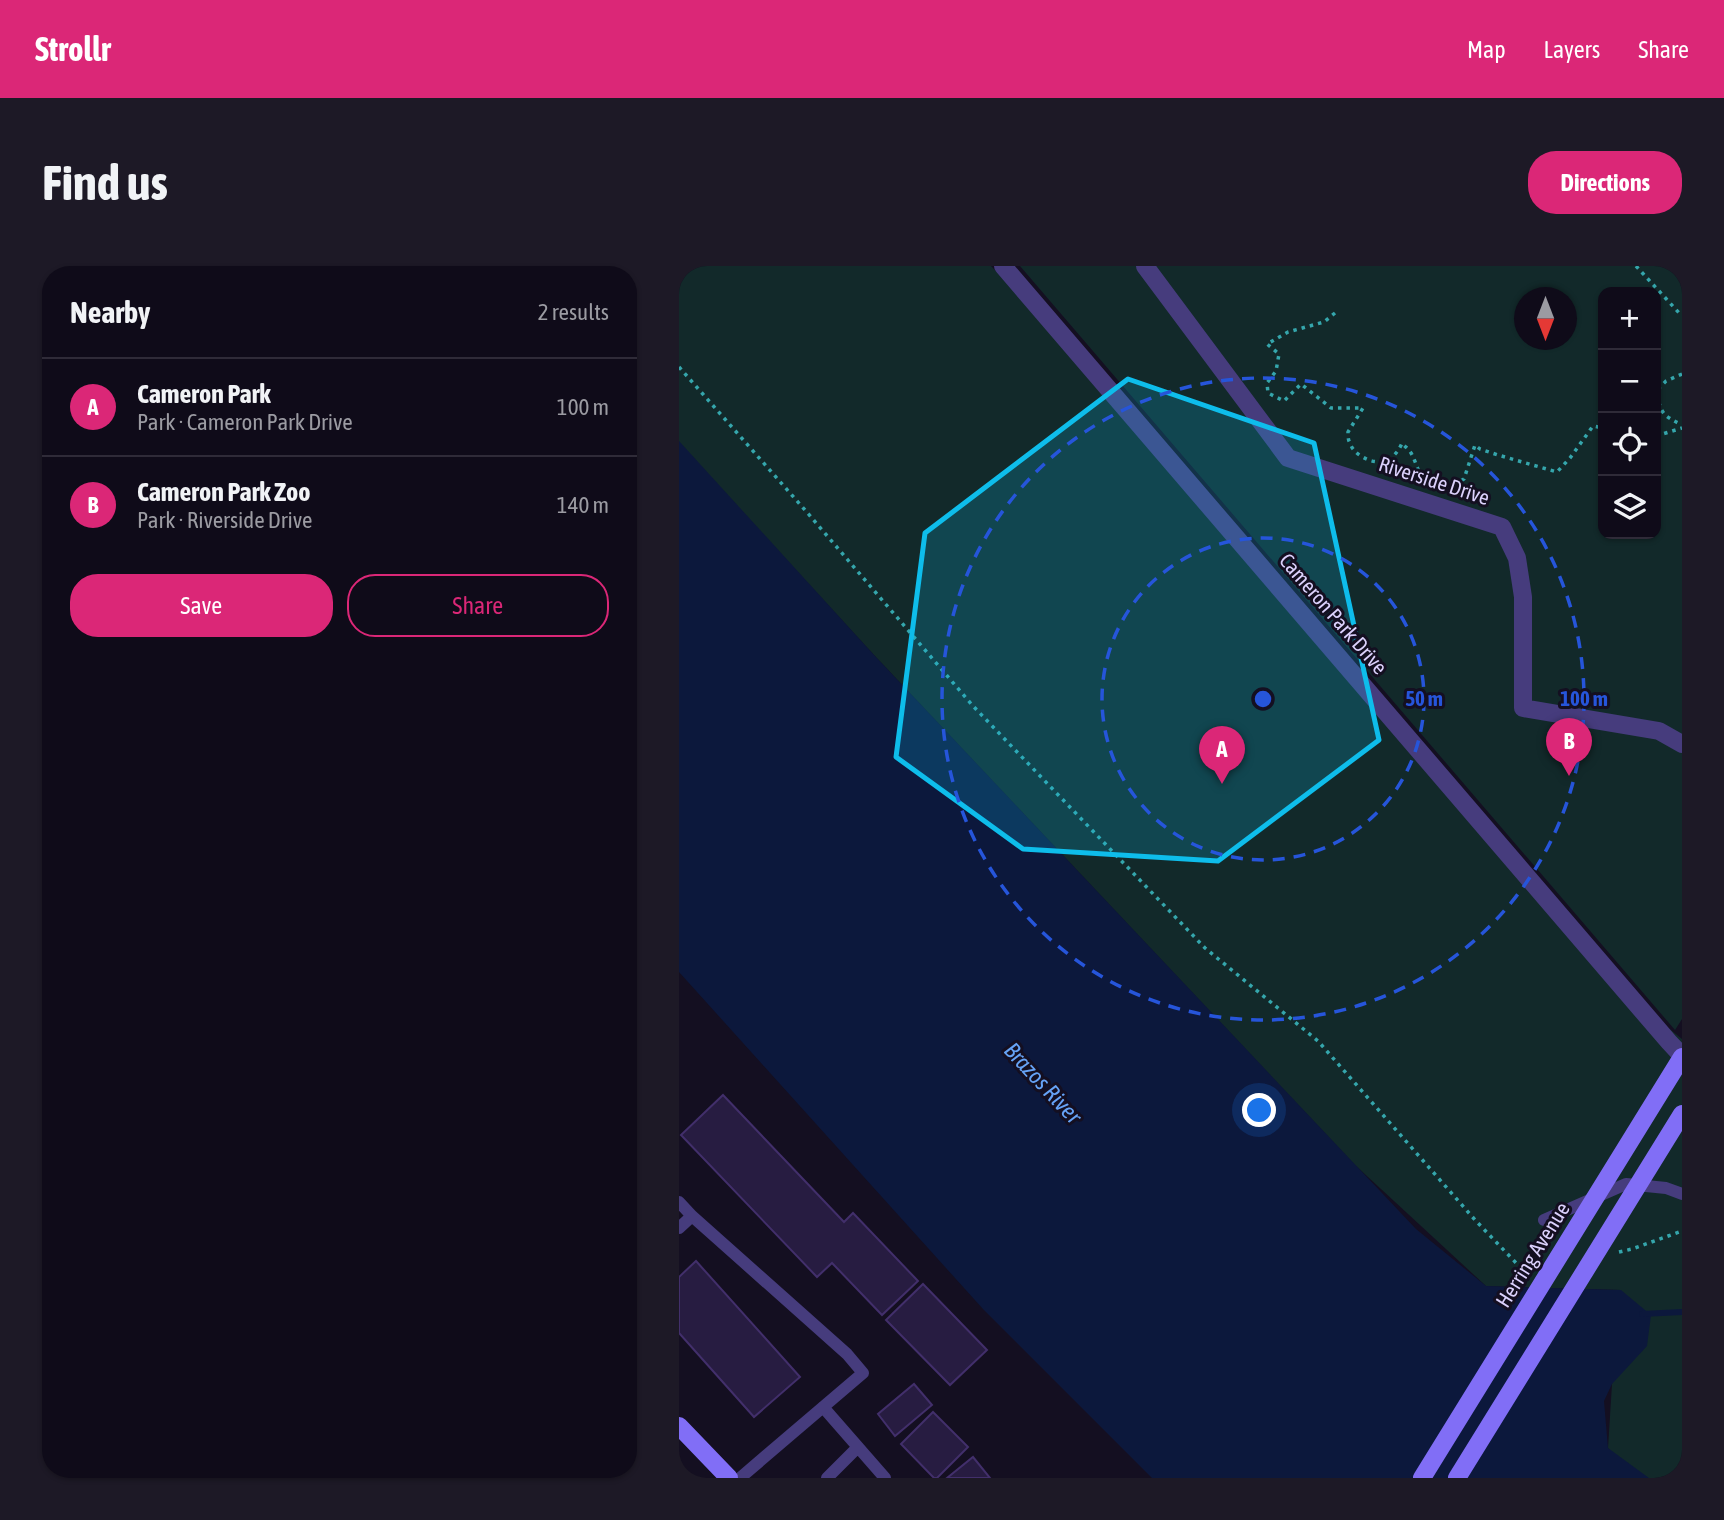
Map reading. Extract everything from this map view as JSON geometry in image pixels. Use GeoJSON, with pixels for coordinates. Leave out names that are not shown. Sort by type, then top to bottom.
{"type":"FeatureCollection","features":[{"type":"Feature","properties":{"kind":"main road","name":"Herring Avenue"},"geometry":{"type":"LineString","coordinates":[[1422,1478],[1682,1056]]}},
{"type":"Feature","properties":{"kind":"main road"},"geometry":{"type":"LineString","coordinates":[[1457,1478],[1682,1114]]}},
{"type":"Feature","properties":{"kind":"main road"},"geometry":{"type":"LineString","coordinates":[[679,1426],[729,1478]]}},
{"type":"Feature","properties":{"kind":"street","name":"Cameron Park Drive"},"geometry":{"type":"LineString","coordinates":[[1003,266],[1682,1056]]}},
{"type":"Feature","properties":{"kind":"street","name":"Riverside Drive"},"geometry":{"type":"LineString","coordinates":[[1145,266],[1288,458],[1502,527],[1517,558],[1523,597],[1523,708],[1659,731],[1682,744]]}},
{"type":"Feature","properties":{"kind":"lane"},"geometry":{"type":"LineString","coordinates":[[1544,1220],[1626,1184],[1666,1188],[1682,1194]]}},
{"type":"Feature","properties":{"kind":"lane"},"geometry":{"type":"LineString","coordinates":[[679,1202],[837,1345],[863,1373],[740,1478]]}},
{"type":"Feature","properties":{"kind":"lane"},"geometry":{"type":"LineString","coordinates":[[679,1228],[692,1216]]}},
{"type":"Feature","properties":{"kind":"lane"},"geometry":{"type":"LineString","coordinates":[[823,1407],[885,1478]]}},
{"type":"Feature","properties":{"kind":"lane"},"geometry":{"type":"LineString","coordinates":[[827,1478],[858,1447]]}},
{"type":"Feature","properties":{"kind":"path"},"geometry":{"type":"LineString","coordinates":[[1636,266],[1682,315]]}},
{"type":"Feature","properties":{"kind":"path"},"geometry":{"type":"LineString","coordinates":[[1335,313],[1324,322],[1288,332],[1267,344],[1279,354],[1276,371],[1267,383],[1268,393],[1284,401],[1301,384],[1331,408],[1363,408],[1348,432],[1356,453],[1372,463],[1384,462],[1399,451],[1402,443],[1411,453],[1423,478],[1430,483]]}},
{"type":"Feature","properties":{"kind":"path"},"geometry":{"type":"LineString","coordinates":[[679,367],[973,706],[1205,948],[1318,1041],[1476,1221],[1520,1267],[1527,1270],[1540,1268]]}},
{"type":"Feature","properties":{"kind":"path"},"geometry":{"type":"LineString","coordinates":[[1682,374],[1666,381],[1657,390],[1659,405],[1665,417],[1682,426]]}},
{"type":"Feature","properties":{"kind":"path"},"geometry":{"type":"LineString","coordinates":[[1437,488],[1450,487],[1464,479],[1475,445],[1498,455],[1557,471],[1593,426],[1598,427]]}},
{"type":"Feature","properties":{"kind":"path"},"geometry":{"type":"LineString","coordinates":[[1661,434],[1682,426]]}},
{"type":"Feature","properties":{"kind":"path"},"geometry":{"type":"LineString","coordinates":[[1619,1252],[1682,1231]]}},
{"type":"Feature","properties":{"kind":"highlighted area"},"geometry":{"type":"Polygon","coordinates":[[[1128,379],[1314,443],[1379,740],[1218,861],[1023,849],[896,757],[925,533],[1128,379]]]}},
{"type":"Feature","properties":{"kind":"green space"},"geometry":{"type":"Polygon","coordinates":[[[679,266],[991,266],[1120,401],[1629,996],[1682,1039],[1682,1478],[1636,1478],[1608,1448],[1621,1290],[1486,1286],[1355,1165],[874,655],[679,443],[679,266]]]}},
{"type":"Feature","properties":{"kind":"green space"},"geometry":{"type":"Polygon","coordinates":[[[1020,266],[1682,266],[1682,1019],[1675,1030],[1020,266]]]}},
{"type":"Feature","properties":{"kind":"water","name":"Brazos River"},"geometry":{"type":"Polygon","coordinates":[[[679,441],[874,655],[1416,1229],[1486,1286],[1621,1290],[1651,1315],[1647,1346],[1612,1384],[1604,1401],[1608,1448],[1649,1478],[1152,1478],[983,1309],[679,972],[679,441]]]}},
{"type":"Feature","properties":{"kind":"building"},"geometry":{"type":"Polygon","coordinates":[[[723,1095],[844,1222],[853,1213],[918,1281],[882,1315],[832,1263],[817,1277],[681,1135],[723,1095]]]}},
{"type":"Feature","properties":{"kind":"building"},"geometry":{"type":"Polygon","coordinates":[[[696,1261],[800,1377],[754,1417],[679,1333],[679,1277],[696,1261]]]}},
{"type":"Feature","properties":{"kind":"building"},"geometry":{"type":"Polygon","coordinates":[[[923,1284],[987,1350],[950,1385],[886,1320],[923,1284]]]}},
{"type":"Feature","properties":{"kind":"building"},"geometry":{"type":"Polygon","coordinates":[[[914,1384],[932,1405],[895,1436],[878,1414],[914,1384]]]}},
{"type":"Feature","properties":{"kind":"building"},"geometry":{"type":"Polygon","coordinates":[[[933,1412],[968,1447],[937,1478],[901,1444],[933,1412]]]}},
{"type":"Feature","properties":{"kind":"building"},"geometry":{"type":"Polygon","coordinates":[[[973,1457],[990,1478],[947,1478],[973,1457]]]}},
{"type":"Feature","properties":{"kind":"waterway"},"geometry":{"type":"LineString","coordinates":[[1642,1314],[1682,1312]]}},
{"type":"Feature","properties":{"kind":"place","name":"Cameron Park Zoo"},"geometry":{"type":"Point","coordinates":[1569,776]}},
{"type":"Feature","properties":{"kind":"place","name":"Cameron Park"},"geometry":{"type":"Point","coordinates":[1222,784]}}]}
